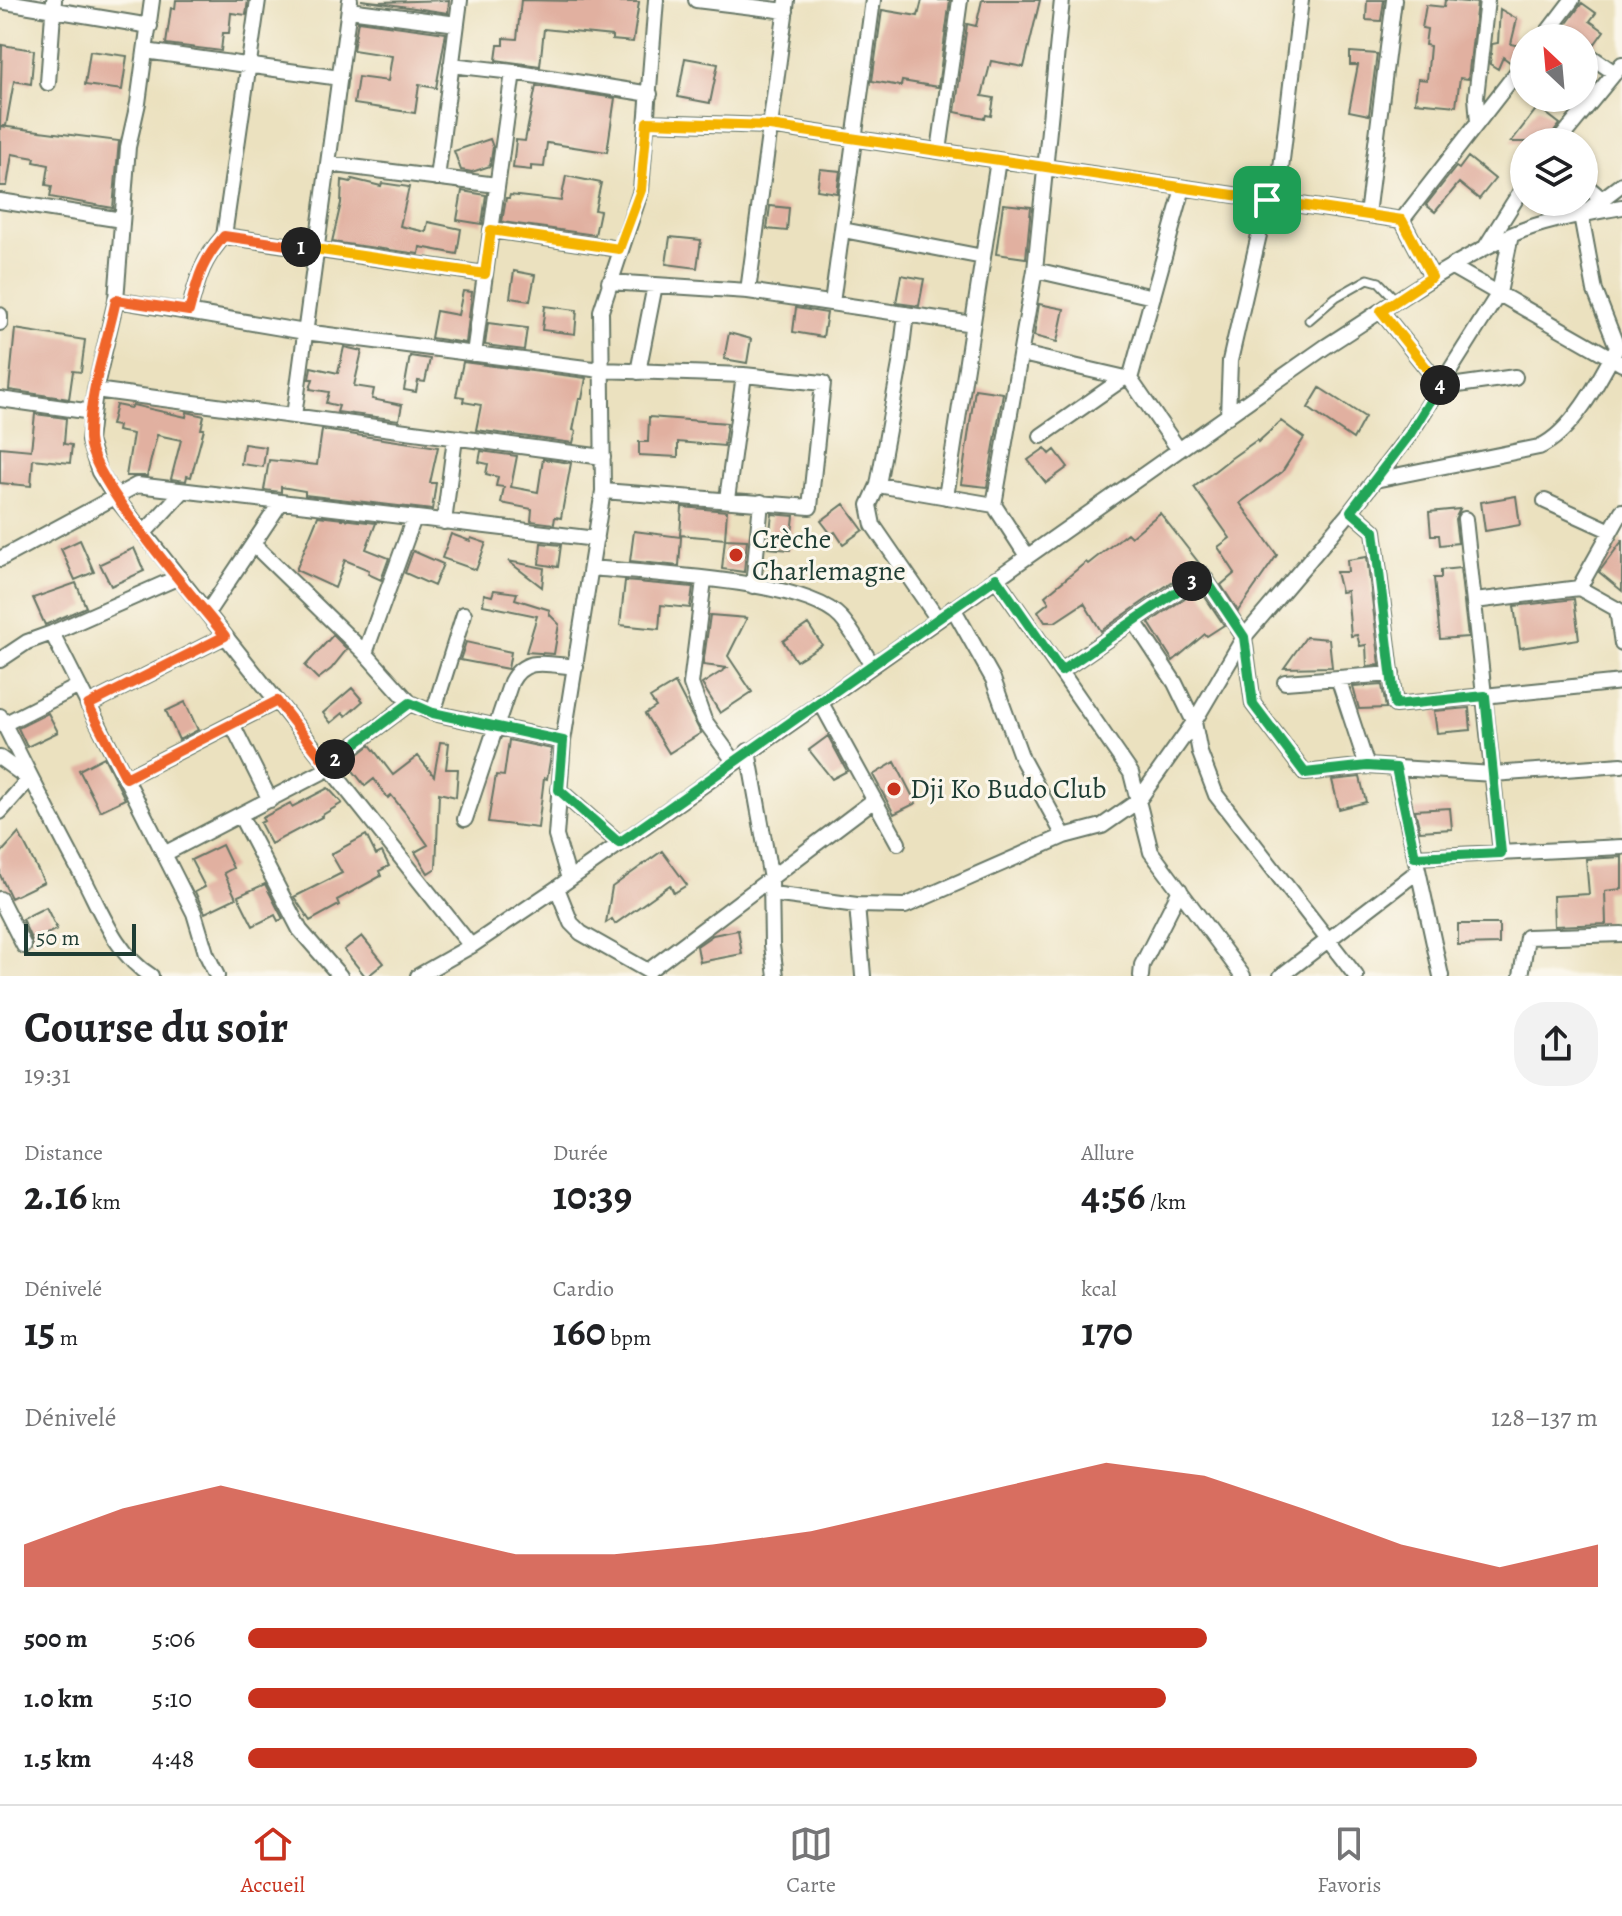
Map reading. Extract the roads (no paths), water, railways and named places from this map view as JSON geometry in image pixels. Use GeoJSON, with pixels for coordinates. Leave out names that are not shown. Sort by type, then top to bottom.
{"type":"FeatureCollection","features":[{"type":"Feature","properties":{"kind":"street"},"geometry":{"type":"LineString","coordinates":[[152,0],[138,103],[128,147],[116,300],[92,412],[89,441],[99,472],[115,497],[471,946]]}},
{"type":"Feature","properties":{"kind":"street"},"geometry":{"type":"LineString","coordinates":[[189,311],[200,269],[207,255],[224,236],[258,0]]}},
{"type":"Feature","properties":{"kind":"street"},"geometry":{"type":"LineString","coordinates":[[437,178],[460,0]]}},
{"type":"Feature","properties":{"kind":"street"},"geometry":{"type":"LineString","coordinates":[[656,0],[641,190],[601,311],[603,491],[563,741],[556,836],[571,923],[581,933],[654,974],[772,886],[874,800]]}},
{"type":"Feature","properties":{"kind":"street"},"geometry":{"type":"LineString","coordinates":[[696,0],[786,5],[748,291]]}},
{"type":"Feature","properties":{"kind":"street"},"geometry":{"type":"LineString","coordinates":[[832,303],[873,0]]}},
{"type":"Feature","properties":{"kind":"street"},"geometry":{"type":"LineString","coordinates":[[939,151],[960,0]]}},
{"type":"Feature","properties":{"kind":"street"},"geometry":{"type":"LineString","coordinates":[[1027,556],[994,505],[1035,270],[1062,0]]}},
{"type":"Feature","properties":{"kind":"street"},"geometry":{"type":"LineString","coordinates":[[1228,416],[1230,361],[1272,201],[1301,0]]}},
{"type":"Feature","properties":{"kind":"street"},"geometry":{"type":"LineString","coordinates":[[1367,215],[1394,0]]}},
{"type":"Feature","properties":{"kind":"street"},"geometry":{"type":"LineString","coordinates":[[1478,122],[1476,97],[1487,0]]}},
{"type":"Feature","properties":{"kind":"street"},"geometry":{"type":"LineString","coordinates":[[1558,24],[1572,0]]}},
{"type":"Feature","properties":{"kind":"street"},"geometry":{"type":"LineString","coordinates":[[0,1],[54,4],[150,26]]}},
{"type":"Feature","properties":{"kind":"street"},"geometry":{"type":"LineString","coordinates":[[48,83],[54,4]]}},
{"type":"Feature","properties":{"kind":"street"},"geometry":{"type":"LineString","coordinates":[[294,416],[350,5],[457,24]]}},
{"type":"Feature","properties":{"kind":"street"},"geometry":{"type":"LineString","coordinates":[[145,51],[340,78]]}},
{"type":"Feature","properties":{"kind":"street"},"geometry":{"type":"LineString","coordinates":[[1569,128],[1618,68],[1598,59]]}},
{"type":"Feature","properties":{"kind":"street"},"geometry":{"type":"LineString","coordinates":[[451,65],[650,94]]}},
{"type":"Feature","properties":{"kind":"street"},"geometry":{"type":"LineString","coordinates":[[474,354],[513,72]]}},
{"type":"Feature","properties":{"kind":"street"},"geometry":{"type":"LineString","coordinates":[[1402,220],[1510,81]]}},
{"type":"Feature","properties":{"kind":"street"},"geometry":{"type":"LineString","coordinates":[[647,122],[770,126],[1402,220]]}},
{"type":"Feature","properties":{"kind":"street"},"geometry":{"type":"LineString","coordinates":[[946,497],[998,160]]}},
{"type":"Feature","properties":{"kind":"street"},"geometry":{"type":"LineString","coordinates":[[328,164],[497,185]]}},
{"type":"Feature","properties":{"kind":"street"},"geometry":{"type":"LineString","coordinates":[[1598,203],[1622,184]]}},
{"type":"Feature","properties":{"kind":"street"},"geometry":{"type":"LineString","coordinates":[[1041,436],[1127,378],[1183,188]]}},
{"type":"Feature","properties":{"kind":"street"},"geometry":{"type":"LineString","coordinates":[[1598,196],[1603,200]]}},
{"type":"Feature","properties":{"kind":"street"},"geometry":{"type":"LineString","coordinates":[[0,201],[122,220]]}},
{"type":"Feature","properties":{"kind":"street"},"geometry":{"type":"LineString","coordinates":[[1598,212],[1622,207]]}},
{"type":"Feature","properties":{"kind":"street"},"geometry":{"type":"LineString","coordinates":[[1485,249],[1510,209]]}},
{"type":"Feature","properties":{"kind":"street"},"geometry":{"type":"LineString","coordinates":[[418,976],[471,946],[563,883],[1325,347],[1432,277],[1511,235],[1578,216]]}},
{"type":"Feature","properties":{"kind":"street"},"geometry":{"type":"LineString","coordinates":[[1375,480],[1539,447],[1550,442],[1570,424],[1617,361],[1617,347],[1595,291],[1581,216]]}},
{"type":"Feature","properties":{"kind":"street"},"geometry":{"type":"LineString","coordinates":[[1402,220],[1432,277]]}},
{"type":"Feature","properties":{"kind":"street"},"geometry":{"type":"LineString","coordinates":[[491,230],[619,249]]}},
{"type":"Feature","properties":{"kind":"street"},"geometry":{"type":"LineString","coordinates":[[843,230],[983,257]]}},
{"type":"Feature","properties":{"kind":"street"},"geometry":{"type":"LineString","coordinates":[[772,886],[857,905],[905,906],[1064,836],[1102,826],[1138,801],[1194,722],[1244,637],[1351,511],[1410,434],[1499,293],[1511,235]]}},
{"type":"Feature","properties":{"kind":"street"},"geometry":{"type":"LineString","coordinates":[[224,236],[485,274]]}},
{"type":"Feature","properties":{"kind":"street"},"geometry":{"type":"LineString","coordinates":[[1452,267],[1617,361]]}},
{"type":"Feature","properties":{"kind":"street"},"geometry":{"type":"LineString","coordinates":[[1035,270],[1153,297]]}},
{"type":"Feature","properties":{"kind":"street"},"geometry":{"type":"LineString","coordinates":[[609,282],[748,291],[973,324]]}},
{"type":"Feature","properties":{"kind":"street"},"geometry":{"type":"LineString","coordinates":[[638,372],[655,285]]}},
{"type":"Feature","properties":{"kind":"street"},"geometry":{"type":"LineString","coordinates":[[116,300],[305,332],[601,370],[744,375],[823,383],[810,507],[603,491]]}},
{"type":"Feature","properties":{"kind":"street"},"geometry":{"type":"LineString","coordinates":[[1381,311],[1440,385]]}},
{"type":"Feature","properties":{"kind":"street"},"geometry":{"type":"LineString","coordinates":[[906,314],[878,485],[869,505],[873,525],[937,618]]}},
{"type":"Feature","properties":{"kind":"street"},"geometry":{"type":"LineString","coordinates":[[0,315],[0,323]]}},
{"type":"Feature","properties":{"kind":"street"},"geometry":{"type":"LineString","coordinates":[[1022,354],[1127,378],[1179,450]]}},
{"type":"Feature","properties":{"kind":"street"},"geometry":{"type":"LineString","coordinates":[[727,499],[744,375]]}},
{"type":"Feature","properties":{"kind":"street"},"geometry":{"type":"LineString","coordinates":[[1440,385],[1515,377]]}},
{"type":"Feature","properties":{"kind":"street"},"geometry":{"type":"LineString","coordinates":[[95,390],[603,457]]}},
{"type":"Feature","properties":{"kind":"street"},"geometry":{"type":"LineString","coordinates":[[0,399],[92,412]]}},
{"type":"Feature","properties":{"kind":"street"},"geometry":{"type":"LineString","coordinates":[[444,522],[455,438]]}},
{"type":"Feature","properties":{"kind":"street"},"geometry":{"type":"LineString","coordinates":[[0,559],[137,485],[596,539]]}},
{"type":"Feature","properties":{"kind":"street"},"geometry":{"type":"LineString","coordinates":[[878,485],[994,505]]}},
{"type":"Feature","properties":{"kind":"street"},"geometry":{"type":"LineString","coordinates":[[144,533],[183,491]]}},
{"type":"Feature","properties":{"kind":"street"},"geometry":{"type":"LineString","coordinates":[[1545,501],[1611,531]]}},
{"type":"Feature","properties":{"kind":"street"},"geometry":{"type":"LineString","coordinates":[[207,613],[281,502]]}},
{"type":"Feature","properties":{"kind":"street"},"geometry":{"type":"LineString","coordinates":[[753,586],[761,502]]}},
{"type":"Feature","properties":{"kind":"street"},"geometry":{"type":"LineString","coordinates":[[1351,511],[1374,531],[1395,705],[1622,682]]}},
{"type":"Feature","properties":{"kind":"street"},"geometry":{"type":"LineString","coordinates":[[1579,588],[1622,511]]}},
{"type":"Feature","properties":{"kind":"street"},"geometry":{"type":"LineString","coordinates":[[365,653],[414,518]]}},
{"type":"Feature","properties":{"kind":"street"},"geometry":{"type":"LineString","coordinates":[[1465,519],[1501,853]]}},
{"type":"Feature","properties":{"kind":"street"},"geometry":{"type":"LineString","coordinates":[[253,544],[365,653],[410,703],[433,713],[563,741]]}},
{"type":"Feature","properties":{"kind":"street"},"geometry":{"type":"LineString","coordinates":[[592,568],[753,586],[800,596],[824,606],[841,618],[872,664]]}},
{"type":"Feature","properties":{"kind":"street"},"geometry":{"type":"LineString","coordinates":[[1061,671],[1202,574],[1244,637],[1253,704],[1305,773],[1367,766],[1493,774],[1622,765]]}},
{"type":"Feature","properties":{"kind":"street"},"geometry":{"type":"LineString","coordinates":[[0,660],[27,642],[179,577]]}},
{"type":"Feature","properties":{"kind":"street"},"geometry":{"type":"LineString","coordinates":[[996,578],[1131,773],[1151,852],[1243,976]]}},
{"type":"Feature","properties":{"kind":"street"},"geometry":{"type":"LineString","coordinates":[[704,580],[691,684],[704,720],[734,761]]}},
{"type":"Feature","properties":{"kind":"street"},"geometry":{"type":"LineString","coordinates":[[1475,601],[1579,588],[1620,610],[1622,644]]}},
{"type":"Feature","properties":{"kind":"street"},"geometry":{"type":"LineString","coordinates":[[953,608],[993,679],[1022,759],[1064,836]]}},
{"type":"Feature","properties":{"kind":"street"},"geometry":{"type":"LineString","coordinates":[[433,713],[464,614]]}},
{"type":"Feature","properties":{"kind":"street"},"geometry":{"type":"LineString","coordinates":[[1134,621],[1175,683],[1194,722],[1200,753],[1216,795],[1356,976]]}},
{"type":"Feature","properties":{"kind":"street"},"geometry":{"type":"LineString","coordinates":[[52,633],[194,913],[206,953],[217,976]]}},
{"type":"Feature","properties":{"kind":"street"},"geometry":{"type":"LineString","coordinates":[[88,705],[225,636]]}},
{"type":"Feature","properties":{"kind":"street"},"geometry":{"type":"LineString","coordinates":[[465,819],[511,682],[520,667],[538,664],[576,667]]}},
{"type":"Feature","properties":{"kind":"street"},"geometry":{"type":"LineString","coordinates":[[1285,682],[1392,674]]}},
{"type":"Feature","properties":{"kind":"street"},"geometry":{"type":"LineString","coordinates":[[1338,678],[1367,766]]}},
{"type":"Feature","properties":{"kind":"street"},"geometry":{"type":"LineString","coordinates":[[79,686],[2,720],[29,779],[116,938],[127,955],[151,976]]}},
{"type":"Feature","properties":{"kind":"street"},"geometry":{"type":"LineString","coordinates":[[126,778],[277,701]]}},
{"type":"Feature","properties":{"kind":"street"},"geometry":{"type":"LineString","coordinates":[[820,701],[898,843]]}},
{"type":"Feature","properties":{"kind":"street"},"geometry":{"type":"LineString","coordinates":[[164,854],[329,767],[410,703]]}},
{"type":"Feature","properties":{"kind":"street"},"geometry":{"type":"LineString","coordinates":[[232,724],[270,800]]}},
{"type":"Feature","properties":{"kind":"street"},"geometry":{"type":"LineString","coordinates":[[748,751],[772,886],[772,945],[776,976]]}},
{"type":"Feature","properties":{"kind":"street"},"geometry":{"type":"LineString","coordinates":[[0,758],[29,779]]}},
{"type":"Feature","properties":{"kind":"street"},"geometry":{"type":"LineString","coordinates":[[1396,768],[1441,976]]}},
{"type":"Feature","properties":{"kind":"street"},"geometry":{"type":"LineString","coordinates":[[0,812],[29,779]]}},
{"type":"Feature","properties":{"kind":"street"},"geometry":{"type":"LineString","coordinates":[[559,790],[619,843]]}},
{"type":"Feature","properties":{"kind":"street"},"geometry":{"type":"LineString","coordinates":[[240,815],[300,930],[340,976]]}},
{"type":"Feature","properties":{"kind":"street"},"geometry":{"type":"LineString","coordinates":[[1281,976],[1417,864],[1501,853],[1622,847]]}},
{"type":"Feature","properties":{"kind":"street"},"geometry":{"type":"LineString","coordinates":[[1141,976],[1148,952],[1180,890]]}},
{"type":"Feature","properties":{"kind":"street"},"geometry":{"type":"LineString","coordinates":[[0,899],[24,946]]}},
{"type":"Feature","properties":{"kind":"street"},"geometry":{"type":"LineString","coordinates":[[857,905],[863,976]]}},
{"type":"Feature","properties":{"kind":"street"},"geometry":{"type":"LineString","coordinates":[[1521,976],[1527,937],[1622,934]]}},
{"type":"Feature","properties":{"kind":"lane"},"geometry":{"type":"LineString","coordinates":[[1309,320],[1336,297],[1368,279],[1379,282],[1397,301]]}},
{"type":"Feature","properties":{"kind":"place","name":"Crèche Charlemagne"},"geometry":{"type":"Point","coordinates":[736,555]}},
{"type":"Feature","properties":{"kind":"place","name":"Dji Ko Budo Club"},"geometry":{"type":"Point","coordinates":[894,789]}}]}
